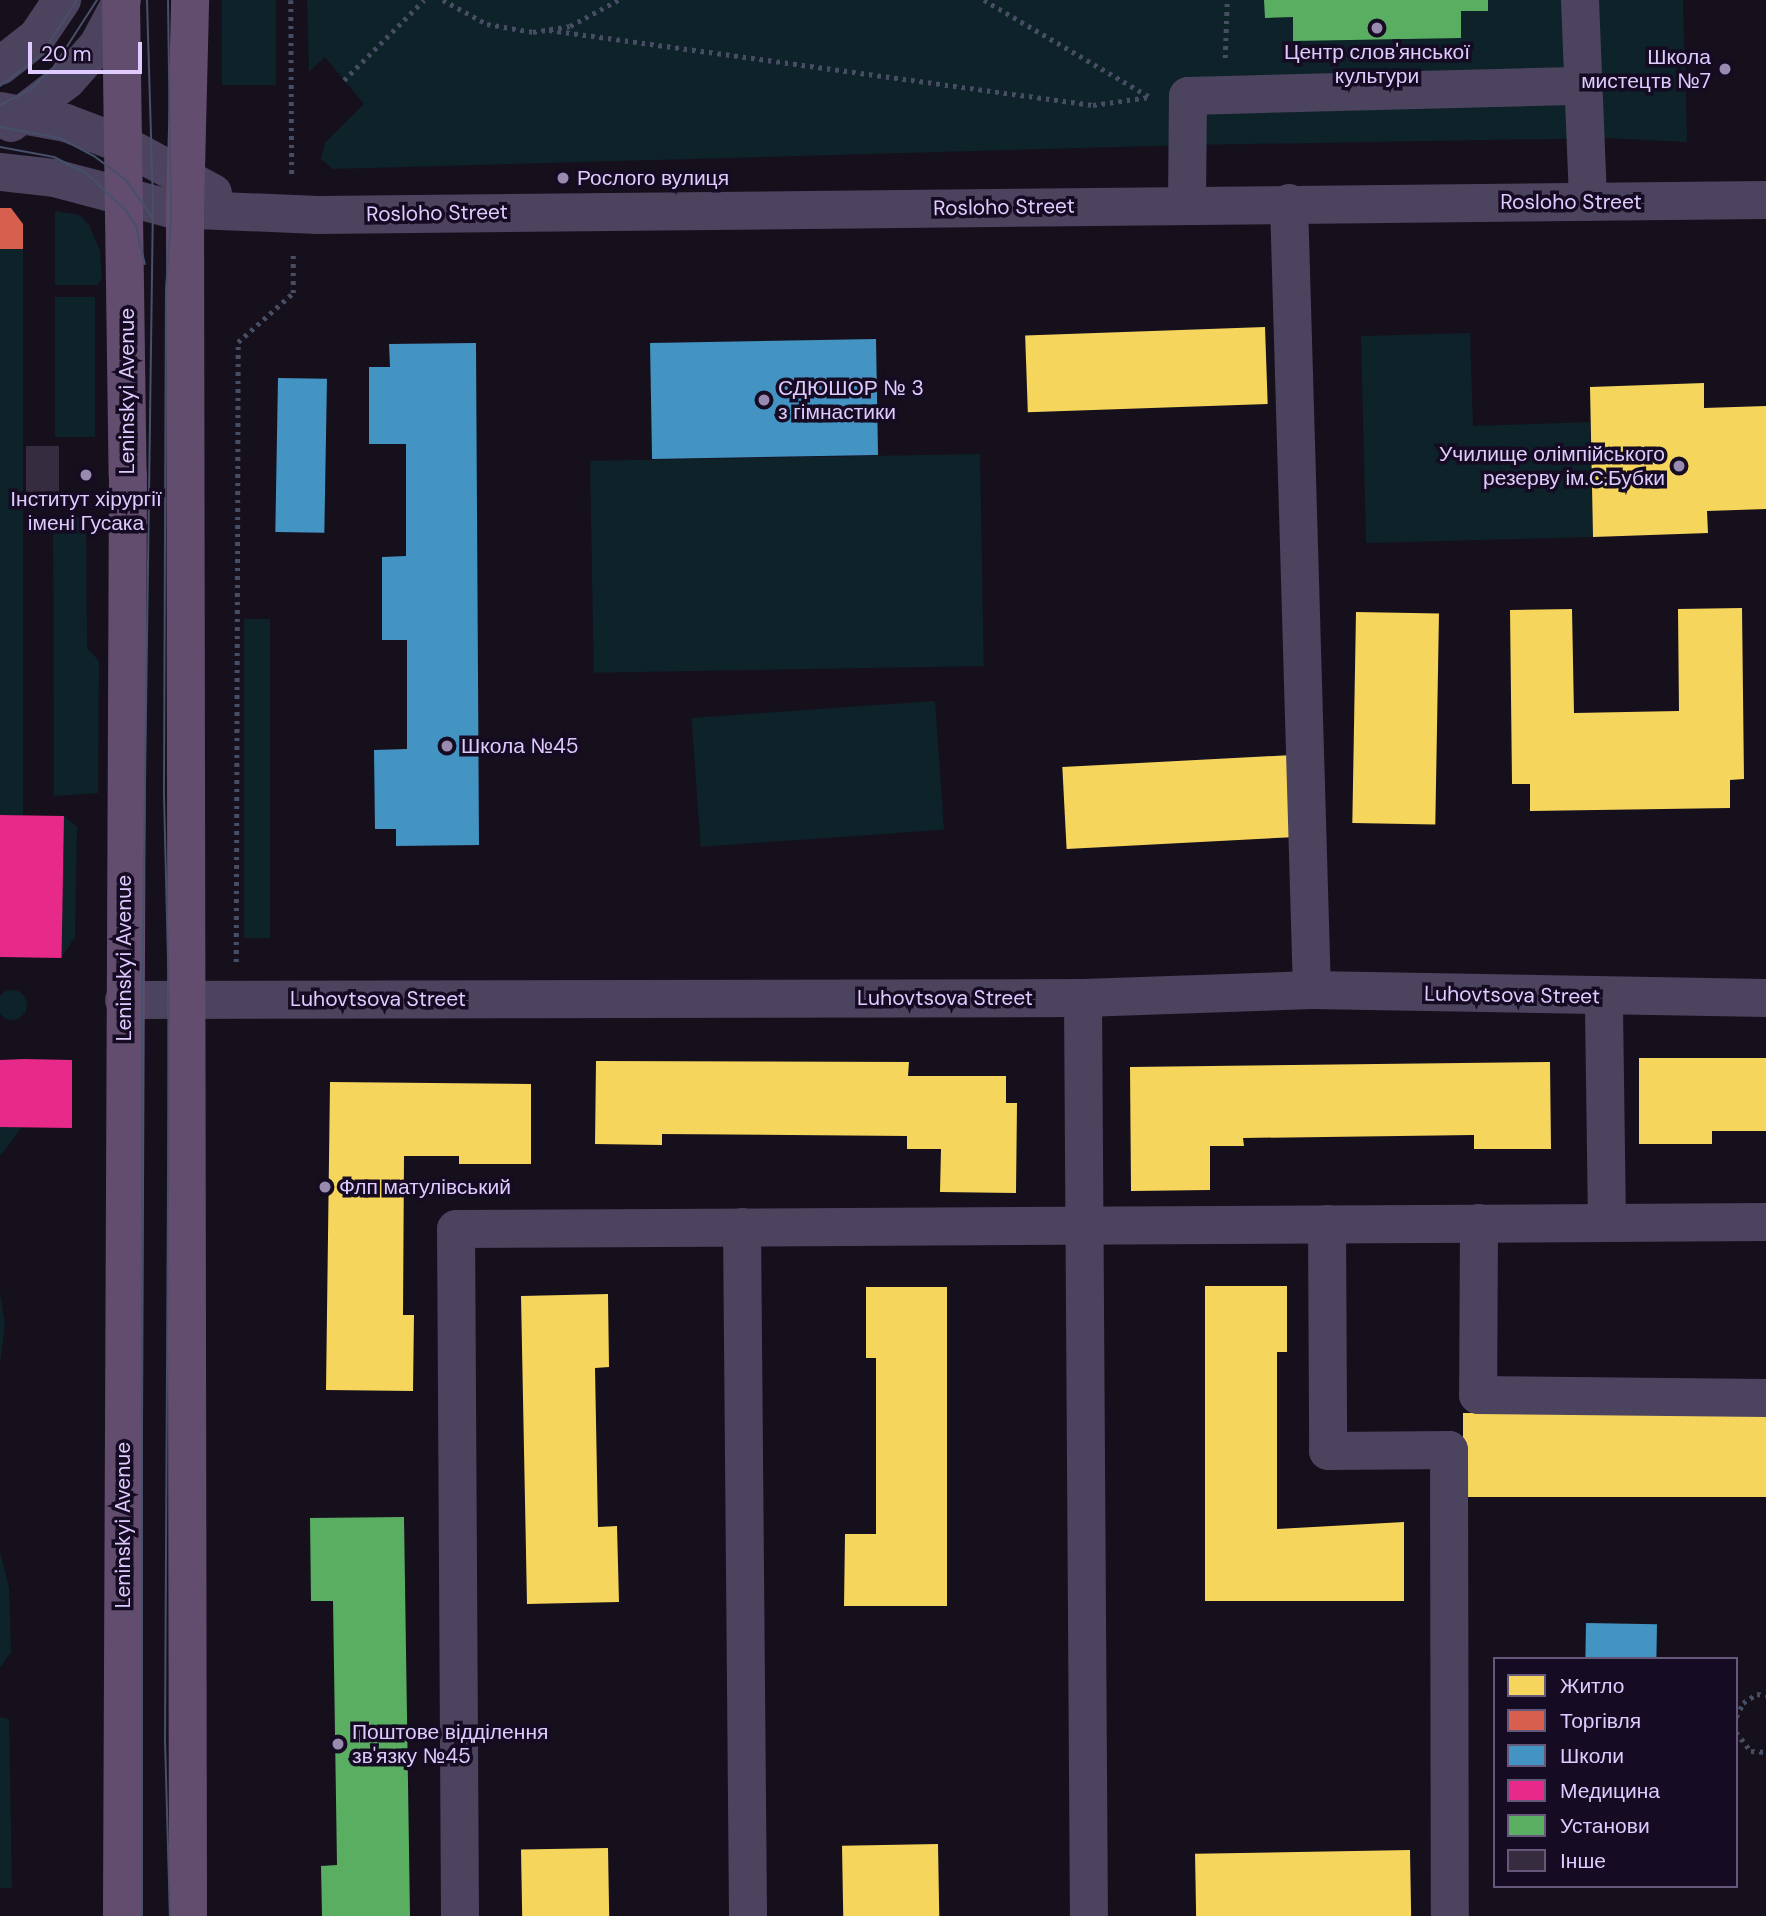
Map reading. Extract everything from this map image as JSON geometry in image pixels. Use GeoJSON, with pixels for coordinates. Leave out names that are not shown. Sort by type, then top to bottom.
{"type":"FeatureCollection","features":[{"type":"Feature","properties":{"kind":"main road","name":"Leninskyi Avenue"},"geometry":{"type":"LineString","coordinates":[[122,0],[126,199],[122,1916]]}},
{"type":"Feature","properties":{"kind":"main road"},"geometry":{"type":"LineString","coordinates":[[188,1916],[185,193],[190,0]]}},
{"type":"Feature","properties":{"kind":"street"},"geometry":{"type":"LineString","coordinates":[[0,66],[37,37],[62,0]]}},
{"type":"Feature","properties":{"kind":"street"},"geometry":{"type":"LineString","coordinates":[[8,118],[67,80],[98,45],[122,0]]}},
{"type":"Feature","properties":{"kind":"street"},"geometry":{"type":"LineString","coordinates":[[1580,0],[1581,86],[1588,202]]}},
{"type":"Feature","properties":{"kind":"street"},"geometry":{"type":"LineString","coordinates":[[1186,205],[1188,96],[1581,86]]}},
{"type":"Feature","properties":{"kind":"street"},"geometry":{"type":"LineString","coordinates":[[8,118],[124,145],[185,193]]}},
{"type":"Feature","properties":{"kind":"street"},"geometry":{"type":"LineString","coordinates":[[0,172],[54,178],[126,199],[185,193]]}},
{"type":"Feature","properties":{"kind":"street","name":"Rosloho Street"},"geometry":{"type":"LineString","coordinates":[[185,193],[242,211],[292,213],[1766,200]]}},
{"type":"Feature","properties":{"kind":"street"},"geometry":{"type":"LineString","coordinates":[[1289,203],[1312,990]]}},
{"type":"Feature","properties":{"kind":"street","name":"Luhovtsova Street"},"geometry":{"type":"LineString","coordinates":[[124,1000],[1083,998],[1312,990],[1604,998],[1766,998]]}},
{"type":"Feature","properties":{"kind":"street"},"geometry":{"type":"LineString","coordinates":[[1083,998],[1089,1916]]}},
{"type":"Feature","properties":{"kind":"street"},"geometry":{"type":"LineString","coordinates":[[1604,998],[1607,1223]]}},
{"type":"Feature","properties":{"kind":"street"},"geometry":{"type":"LineString","coordinates":[[460,1916],[456,1228],[1766,1222]]}},
{"type":"Feature","properties":{"kind":"street"},"geometry":{"type":"LineString","coordinates":[[1479,1223],[1478,1395],[1766,1398]]}},
{"type":"Feature","properties":{"kind":"street"},"geometry":{"type":"LineString","coordinates":[[1327,1224],[1328,1451],[1449,1451],[1450,1916]]}},
{"type":"Feature","properties":{"kind":"street"},"geometry":{"type":"LineString","coordinates":[[741,1227],[748,1916]]}},
{"type":"Feature","properties":{"kind":"path"},"geometry":{"type":"LineString","coordinates":[[235,999],[239,342],[293,293],[290,0]]}},
{"type":"Feature","properties":{"kind":"path"},"geometry":{"type":"LineString","coordinates":[[344,80],[424,0]]}},
{"type":"Feature","properties":{"kind":"path"},"geometry":{"type":"LineString","coordinates":[[443,0],[494,27],[549,30],[1093,105],[1150,97],[1188,96],[1221,70],[1228,46],[1227,0]]}},
{"type":"Feature","properties":{"kind":"path"},"geometry":{"type":"LineString","coordinates":[[549,30],[589,18],[618,0]]}},
{"type":"Feature","properties":{"kind":"path"},"geometry":{"type":"LineString","coordinates":[[984,0],[1150,97]]}},
{"type":"Feature","properties":{"kind":"path"},"geometry":{"type":"LineString","coordinates":[[1738,1713],[1743,1703],[1757,1694],[1766,1695]]}},
{"type":"Feature","properties":{"kind":"path"},"geometry":{"type":"LineString","coordinates":[[1738,1735],[1751,1751],[1766,1752]]}},
{"type":"Feature","properties":{"kind":"shaded area"},"geometry":{"type":"Polygon","coordinates":[[[222,0],[276,0],[276,85],[222,85],[222,0]]]}},
{"type":"Feature","properties":{"kind":"shaded area"},"geometry":{"type":"Polygon","coordinates":[[[307,0],[1683,0],[1687,138],[1686,142],[1607,138],[1188,145],[333,169],[321,159],[325,143],[364,104],[325,57],[309,72],[307,0]]]}},
{"type":"Feature","properties":{"kind":"shaded area"},"geometry":{"type":"Polygon","coordinates":[[[55,211],[80,215],[89,225],[100,250],[102,278],[98,285],[55,285],[55,211]]]}},
{"type":"Feature","properties":{"kind":"shaded area"},"geometry":{"type":"Polygon","coordinates":[[[0,249],[23,249],[23,815],[0,815],[0,249]]]}},
{"type":"Feature","properties":{"kind":"shaded area"},"geometry":{"type":"Polygon","coordinates":[[[55,297],[95,297],[95,437],[55,437],[55,297]]]}},
{"type":"Feature","properties":{"kind":"shaded area"},"geometry":{"type":"Polygon","coordinates":[[[1470,333],[1473,426],[1590,422],[1593,537],[1366,543],[1361,336],[1470,333]]]}},
{"type":"Feature","properties":{"kind":"shaded area"},"geometry":{"type":"Polygon","coordinates":[[[980,454],[984,666],[594,673],[590,461],[980,454]]]}},
{"type":"Feature","properties":{"kind":"shaded area"},"geometry":{"type":"Polygon","coordinates":[[[53,517],[86,517],[87,648],[99,661],[98,793],[54,796],[53,517]]]}},
{"type":"Feature","properties":{"kind":"shaded area"},"geometry":{"type":"Polygon","coordinates":[[[244,619],[270,619],[270,938],[244,938],[244,619]]]}},
{"type":"Feature","properties":{"kind":"shaded area"},"geometry":{"type":"Polygon","coordinates":[[[935,701],[944,830],[701,847],[692,718],[935,701]]]}},
{"type":"Feature","properties":{"kind":"shaded area"},"geometry":{"type":"Polygon","coordinates":[[[64,816],[77,827],[75,937],[61,958],[64,816]]]}},
{"type":"Feature","properties":{"kind":"shaded area"},"geometry":{"type":"Polygon","coordinates":[[[6,992],[18,992],[25,999],[25,1011],[18,1018],[6,1018],[-1,1011],[-1,999],[6,992]]]}},
{"type":"Feature","properties":{"kind":"shaded area"},"geometry":{"type":"Polygon","coordinates":[[[0,1127],[22,1127],[0,1156],[0,1127]]]}},
{"type":"Feature","properties":{"kind":"shaded area"},"geometry":{"type":"Polygon","coordinates":[[[0,1293],[5,1323],[0,1363],[0,1293]]]}},
{"type":"Feature","properties":{"kind":"shaded area"},"geometry":{"type":"Polygon","coordinates":[[[0,1552],[9,1588],[11,1652],[0,1668],[0,1552]]]}},
{"type":"Feature","properties":{"kind":"shaded area"},"geometry":{"type":"Polygon","coordinates":[[[0,1717],[9,1719],[12,1888],[0,1888],[0,1717]]]}},
{"type":"Feature","properties":{"kind":"building: Житло"},"geometry":{"type":"Polygon","coordinates":[[[1265,327],[1268,404],[1028,412],[1025,335],[1265,327]]]}},
{"type":"Feature","properties":{"kind":"building: Житло","name":"Училище олімпійського резерву ім.С.Бубки"},"geometry":{"type":"Polygon","coordinates":[[[1704,383],[1704,408],[1766,406],[1766,509],[1707,511],[1708,533],[1593,537],[1590,387],[1704,383]]]}},
{"type":"Feature","properties":{"kind":"building: Житло"},"geometry":{"type":"Polygon","coordinates":[[[1742,608],[1744,779],[1730,780],[1730,808],[1530,811],[1530,784],[1512,784],[1510,610],[1572,609],[1574,713],[1679,711],[1678,609],[1742,608]]]}},
{"type":"Feature","properties":{"kind":"building: Житло"},"geometry":{"type":"Polygon","coordinates":[[[1356,612],[1439,613],[1435,824],[1352,823],[1356,612]]]}},
{"type":"Feature","properties":{"kind":"building: Житло"},"geometry":{"type":"Polygon","coordinates":[[[1292,755],[1296,837],[1067,849],[1062,767],[1292,755]]]}},
{"type":"Feature","properties":{"kind":"building: Житло"},"geometry":{"type":"Polygon","coordinates":[[[1639,1058],[1766,1058],[1766,1131],[1712,1131],[1712,1144],[1639,1144],[1639,1058]]]}},
{"type":"Feature","properties":{"kind":"building: Житло"},"geometry":{"type":"Polygon","coordinates":[[[596,1061],[909,1062],[908,1076],[1006,1076],[1006,1103],[1017,1103],[1016,1193],[940,1192],[941,1149],[907,1149],[907,1136],[662,1134],[662,1145],[595,1144],[596,1061]]]}},
{"type":"Feature","properties":{"kind":"building: Житло"},"geometry":{"type":"Polygon","coordinates":[[[1550,1062],[1551,1149],[1474,1149],[1474,1135],[1243,1138],[1244,1146],[1210,1146],[1210,1190],[1131,1191],[1130,1067],[1550,1062]]]}},
{"type":"Feature","properties":{"kind":"building: Житло"},"geometry":{"type":"Polygon","coordinates":[[[330,1082],[531,1084],[531,1164],[459,1164],[459,1156],[404,1156],[403,1315],[414,1315],[413,1391],[326,1390],[330,1082]]]}},
{"type":"Feature","properties":{"kind":"building: Житло"},"geometry":{"type":"Polygon","coordinates":[[[1205,1286],[1287,1286],[1287,1352],[1277,1352],[1277,1529],[1404,1522],[1404,1601],[1205,1601],[1205,1286]]]}},
{"type":"Feature","properties":{"kind":"building: Житло"},"geometry":{"type":"Polygon","coordinates":[[[866,1287],[947,1287],[947,1606],[844,1606],[845,1534],[876,1534],[876,1358],[866,1358],[866,1287]]]}},
{"type":"Feature","properties":{"kind":"building: Житло"},"geometry":{"type":"Polygon","coordinates":[[[608,1294],[609,1367],[595,1368],[598,1527],[617,1526],[619,1602],[527,1604],[521,1296],[608,1294]]]}},
{"type":"Feature","properties":{"kind":"building: Житло"},"geometry":{"type":"Polygon","coordinates":[[[1463,1413],[1766,1413],[1766,1497],[1463,1497],[1463,1413]]]}},
{"type":"Feature","properties":{"kind":"building: Житло"},"geometry":{"type":"Polygon","coordinates":[[[938,1844],[939,1916],[843,1916],[842,1846],[938,1844]]]}},
{"type":"Feature","properties":{"kind":"building: Житло"},"geometry":{"type":"Polygon","coordinates":[[[608,1848],[609,1916],[522,1916],[521,1850],[608,1848]]]}},
{"type":"Feature","properties":{"kind":"building: Житло"},"geometry":{"type":"Polygon","coordinates":[[[1410,1850],[1411,1916],[1196,1916],[1195,1854],[1410,1850]]]}},
{"type":"Feature","properties":{"kind":"building: Торгівля"},"geometry":{"type":"Polygon","coordinates":[[[0,208],[11,208],[23,224],[23,249],[0,249],[0,208]]]}},
{"type":"Feature","properties":{"kind":"building: Школи","name":"СДЮШОР № 3 з гімнастики"},"geometry":{"type":"Polygon","coordinates":[[[876,339],[878,455],[652,459],[650,343],[876,339]]]}},
{"type":"Feature","properties":{"kind":"building: Школи"},"geometry":{"type":"Polygon","coordinates":[[[476,343],[479,845],[396,846],[396,829],[375,829],[374,750],[407,749],[407,640],[382,640],[382,557],[406,556],[406,444],[369,444],[369,367],[390,367],[389,344],[476,343]]]}},
{"type":"Feature","properties":{"kind":"building: Школи"},"geometry":{"type":"Polygon","coordinates":[[[278,378],[327,379],[324,533],[275,532],[278,378]]]}},
{"type":"Feature","properties":{"kind":"building: Школи"},"geometry":{"type":"Polygon","coordinates":[[[1586,1623],[1657,1624],[1656,1657],[1585,1657],[1586,1623]]]}},
{"type":"Feature","properties":{"kind":"building: Медицина"},"geometry":{"type":"Polygon","coordinates":[[[0,815],[64,816],[62,958],[0,957],[0,815]]]}},
{"type":"Feature","properties":{"kind":"building: Медицина"},"geometry":{"type":"Polygon","coordinates":[[[0,1060],[72,1060],[72,1128],[0,1127],[0,1060]]]}},
{"type":"Feature","properties":{"kind":"building: Установи","name":"Центр слов'янської культури"},"geometry":{"type":"Polygon","coordinates":[[[1264,0],[1488,0],[1488,11],[1461,11],[1461,38],[1293,41],[1293,17],[1265,18],[1264,0]]]}},
{"type":"Feature","properties":{"kind":"building: Установи"},"geometry":{"type":"Polygon","coordinates":[[[404,1517],[410,1916],[322,1916],[321,1866],[337,1865],[333,1601],[311,1601],[310,1518],[404,1517]]]}},
{"type":"Feature","properties":{"kind":"building: Інше"},"geometry":{"type":"Polygon","coordinates":[[[26,446],[59,446],[59,508],[26,508],[26,446]]]}},
{"type":"Feature","properties":{"kind":"tram line"},"geometry":{"type":"LineString","coordinates":[[0,86],[41,55],[77,0]]}},
{"type":"Feature","properties":{"kind":"tram line"},"geometry":{"type":"LineString","coordinates":[[0,105],[31,89],[53,68],[97,0]]}},
{"type":"Feature","properties":{"kind":"tram line"},"geometry":{"type":"LineString","coordinates":[[142,1916],[142,1000],[153,204],[147,0]]}},
{"type":"Feature","properties":{"kind":"tram line"},"geometry":{"type":"LineString","coordinates":[[168,0],[171,219],[166,288],[164,795],[169,1000],[165,1740],[170,1916]]}},
{"type":"Feature","properties":{"kind":"tram line"},"geometry":{"type":"LineString","coordinates":[[0,127],[60,138],[94,156],[126,180],[152,217]]}},
{"type":"Feature","properties":{"kind":"tram line"},"geometry":{"type":"LineString","coordinates":[[0,147],[54,157],[86,173],[126,211],[136,226],[145,264]]}},
{"type":"Feature","properties":{"kind":"place","name":"Центр слов'янської культури"},"geometry":{"type":"Point","coordinates":[1377,28]}},
{"type":"Feature","properties":{"kind":"place","name":"Школа мистецтв №7"},"geometry":{"type":"Point","coordinates":[1725,69]}},
{"type":"Feature","properties":{"kind":"place","name":"Рослого вулиця"},"geometry":{"type":"Point","coordinates":[563,178]}},
{"type":"Feature","properties":{"kind":"place","name":"СДЮШОР № 3 з гімнастики"},"geometry":{"type":"Point","coordinates":[764,400]}},
{"type":"Feature","properties":{"kind":"place","name":"Училище олімпійського резерву ім.С.Бубки"},"geometry":{"type":"Point","coordinates":[1679,466]}},
{"type":"Feature","properties":{"kind":"place","name":"Інститут хірургії імені Гусака"},"geometry":{"type":"Point","coordinates":[86,475]}},
{"type":"Feature","properties":{"kind":"place","name":"Школа №45"},"geometry":{"type":"Point","coordinates":[447,746]}},
{"type":"Feature","properties":{"kind":"place","name":"Флп матулівський"},"geometry":{"type":"Point","coordinates":[325,1187]}},
{"type":"Feature","properties":{"kind":"place","name":"Поштове відділення зв'язку №45"},"geometry":{"type":"Point","coordinates":[338,1744]}}]}
